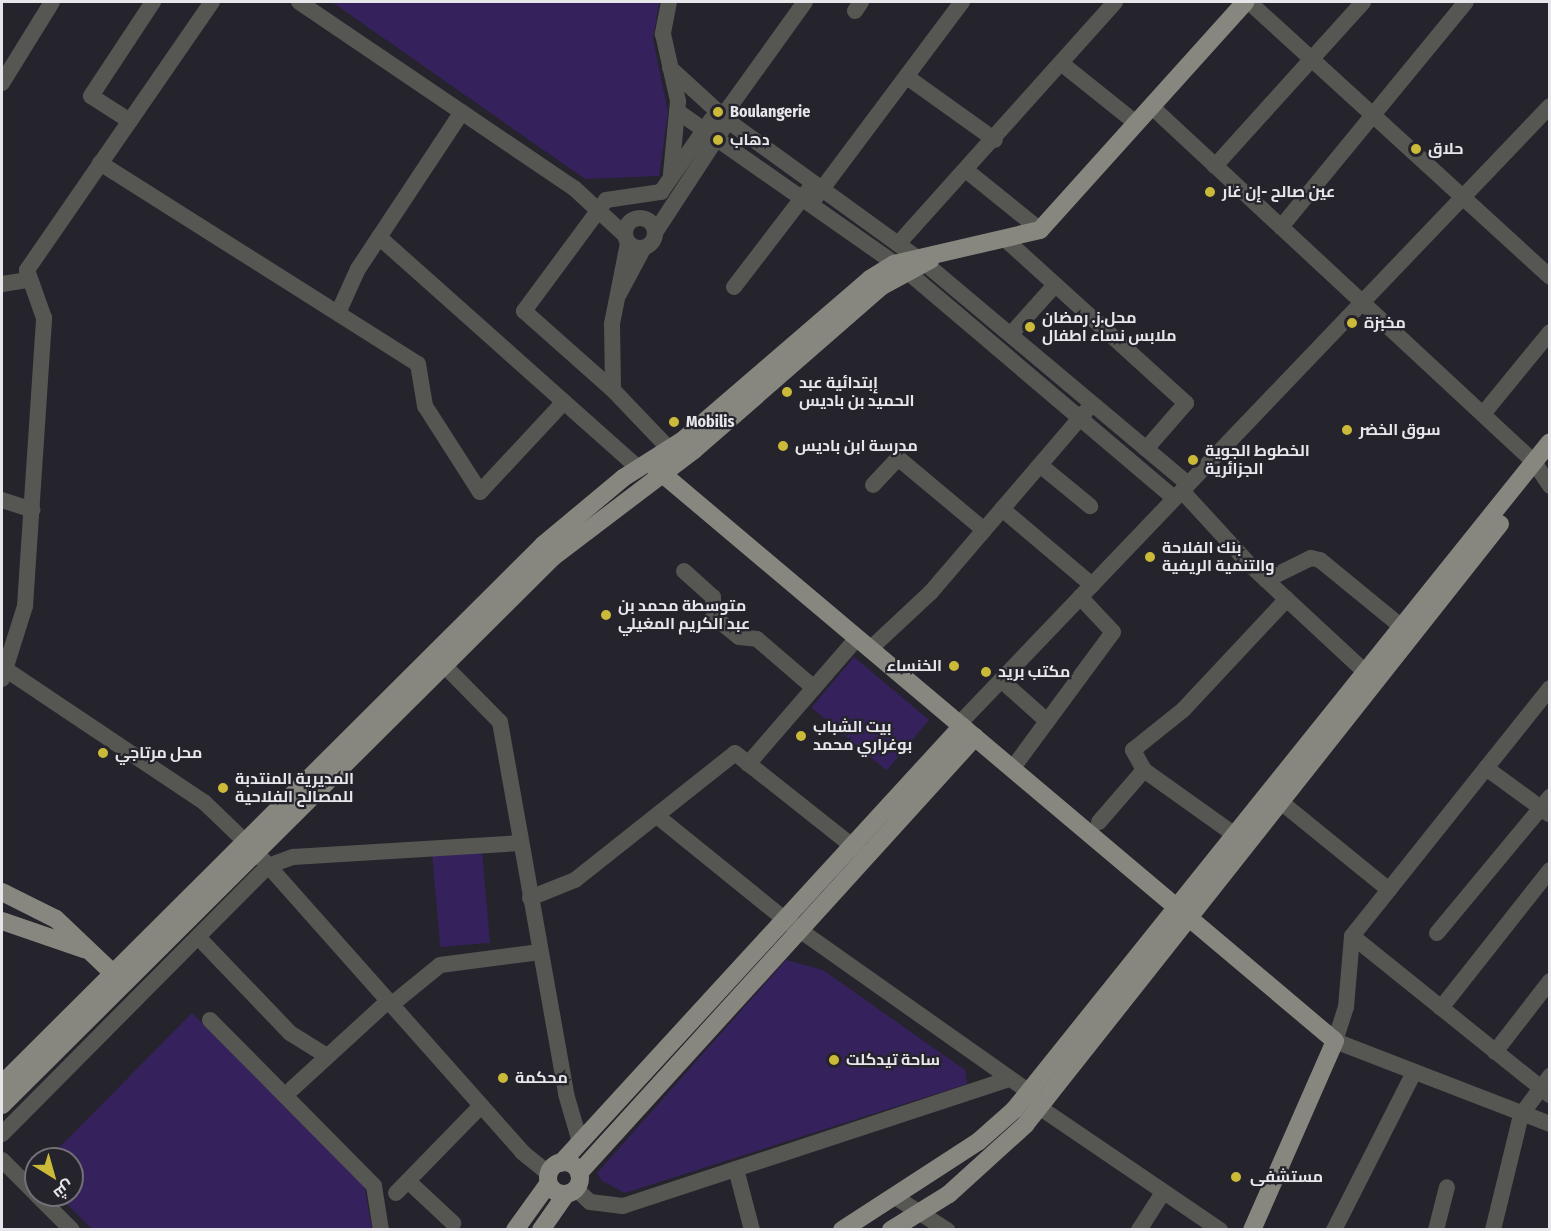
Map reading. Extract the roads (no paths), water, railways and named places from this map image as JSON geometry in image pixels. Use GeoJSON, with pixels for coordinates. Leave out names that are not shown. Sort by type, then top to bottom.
{"type":"FeatureCollection","features":[{"type":"Feature","properties":{"kind":"main road"},"geometry":{"type":"LineString","coordinates":[[2,1084],[257,853],[436,657],[595,521],[649,468],[674,454],[882,286],[916,264],[1040,230],[1247,2]]}},
{"type":"Feature","properties":{"kind":"main road"},"geometry":{"type":"LineString","coordinates":[[842,1230],[979,1141],[1029,1092],[1183,912],[1544,470],[1550,442]]}},
{"type":"Feature","properties":{"kind":"main road"},"geometry":{"type":"LineString","coordinates":[[649,468],[863,643],[1335,1041],[1252,1230]]}},
{"type":"Feature","properties":{"kind":"main road"},"geometry":{"type":"LineString","coordinates":[[891,1230],[921,1213],[994,1158],[1039,1107],[1183,912],[1235,835],[1275,797],[1365,672],[1402,627],[1544,470]]}},
{"type":"Feature","properties":{"kind":"main road"},"geometry":{"type":"LineString","coordinates":[[515,1230],[552,1173],[792,925],[965,729]]}},
{"type":"Feature","properties":{"kind":"main road"},"geometry":{"type":"LineString","coordinates":[[2,892],[56,919],[118,979]]}},
{"type":"Feature","properties":{"kind":"main road"},"geometry":{"type":"LineString","coordinates":[[2,921],[91,951]]}},
{"type":"Feature","properties":{"kind":"main road"},"geometry":{"type":"LineString","coordinates":[[541,1230],[574,1186],[792,925]]}},
{"type":"Feature","properties":{"kind":"main road"},"geometry":{"type":"LineString","coordinates":[[2,1105],[118,979]]}},
{"type":"Feature","properties":{"kind":"main road"},"geometry":{"type":"LineString","coordinates":[[979,1141],[994,1158]]}},
{"type":"Feature","properties":{"kind":"main road"},"geometry":{"type":"LineString","coordinates":[[552,1173],[574,1186]]}},
{"type":"Feature","properties":{"kind":"main road"},"geometry":{"type":"LineString","coordinates":[[552,1173],[574,1186]]}},
{"type":"Feature","properties":{"kind":"street"},"geometry":{"type":"LineString","coordinates":[[2,83],[52,2]]}},
{"type":"Feature","properties":{"kind":"street"},"geometry":{"type":"LineString","coordinates":[[130,121],[91,96],[153,2]]}},
{"type":"Feature","properties":{"kind":"street"},"geometry":{"type":"LineString","coordinates":[[212,2],[27,270],[27,280],[44,318],[26,606],[3,672],[204,802],[257,853],[522,1152],[552,1173]]}},
{"type":"Feature","properties":{"kind":"street"},"geometry":{"type":"LineString","coordinates":[[299,2],[574,188],[602,205],[643,218],[656,231]]}},
{"type":"Feature","properties":{"kind":"street"},"geometry":{"type":"LineString","coordinates":[[665,185],[677,111],[663,34],[669,2]]}},
{"type":"Feature","properties":{"kind":"street"},"geometry":{"type":"LineString","coordinates":[[632,242],[656,231],[711,133],[805,2]]}},
{"type":"Feature","properties":{"kind":"street"},"geometry":{"type":"LineString","coordinates":[[734,287],[907,77],[962,2]]}},
{"type":"Feature","properties":{"kind":"street"},"geometry":{"type":"LineString","coordinates":[[898,244],[995,140],[1115,2]]}},
{"type":"Feature","properties":{"kind":"street"},"geometry":{"type":"LineString","coordinates":[[1247,2],[1550,277]]}},
{"type":"Feature","properties":{"kind":"street"},"geometry":{"type":"LineString","coordinates":[[1215,166],[1363,2]]}},
{"type":"Feature","properties":{"kind":"street"},"geometry":{"type":"LineString","coordinates":[[1281,227],[1466,2]]}},
{"type":"Feature","properties":{"kind":"street"},"geometry":{"type":"LineString","coordinates":[[1061,63],[1136,123]]}},
{"type":"Feature","properties":{"kind":"street"},"geometry":{"type":"LineString","coordinates":[[670,68],[724,114],[898,244],[916,264],[1080,418],[1181,491]]}},
{"type":"Feature","properties":{"kind":"street"},"geometry":{"type":"LineString","coordinates":[[907,77],[995,140]]}},
{"type":"Feature","properties":{"kind":"street"},"geometry":{"type":"LineString","coordinates":[[1151,106],[1544,470]]}},
{"type":"Feature","properties":{"kind":"street"},"geometry":{"type":"LineString","coordinates":[[677,111],[808,200],[916,264],[1011,334],[1146,448],[1181,491],[1266,580],[1365,672]]}},
{"type":"Feature","properties":{"kind":"street"},"geometry":{"type":"LineString","coordinates":[[338,313],[379,237],[462,112]]}},
{"type":"Feature","properties":{"kind":"street"},"geometry":{"type":"LineString","coordinates":[[965,729],[1001,680],[1462,197],[1546,117]]}},
{"type":"Feature","properties":{"kind":"street"},"geometry":{"type":"LineString","coordinates":[[614,390],[612,324],[619,294],[618,271],[632,242],[632,220],[643,218],[665,185],[711,133]]}},
{"type":"Feature","properties":{"kind":"street"},"geometry":{"type":"LineString","coordinates":[[100,163],[418,364],[426,406],[480,492],[564,402]]}},
{"type":"Feature","properties":{"kind":"street"},"geometry":{"type":"LineString","coordinates":[[967,171],[1040,230]]}},
{"type":"Feature","properties":{"kind":"street"},"geometry":{"type":"LineString","coordinates":[[665,185],[602,205],[524,311],[614,390],[674,454]]}},
{"type":"Feature","properties":{"kind":"street"},"geometry":{"type":"LineString","coordinates":[[602,205],[632,242]]}},
{"type":"Feature","properties":{"kind":"street"},"geometry":{"type":"LineString","coordinates":[[379,237],[564,402],[649,468]]}},
{"type":"Feature","properties":{"kind":"street"},"geometry":{"type":"LineString","coordinates":[[1006,240],[1186,403],[1146,448]]}},
{"type":"Feature","properties":{"kind":"street"},"geometry":{"type":"LineString","coordinates":[[2,284],[27,280]]}},
{"type":"Feature","properties":{"kind":"street"},"geometry":{"type":"LineString","coordinates":[[1011,334],[1055,285]]}},
{"type":"Feature","properties":{"kind":"street"},"geometry":{"type":"LineString","coordinates":[[1483,414],[1550,332]]}},
{"type":"Feature","properties":{"kind":"street"},"geometry":{"type":"LineString","coordinates":[[748,764],[814,688],[863,643],[931,592],[1093,403]]}},
{"type":"Feature","properties":{"kind":"street"},"geometry":{"type":"LineString","coordinates":[[873,485],[898,458],[984,530]]}},
{"type":"Feature","properties":{"kind":"street"},"geometry":{"type":"LineString","coordinates":[[1040,465],[1090,506]]}},
{"type":"Feature","properties":{"kind":"street"},"geometry":{"type":"LineString","coordinates":[[2,500],[32,510]]}},
{"type":"Feature","properties":{"kind":"street"},"geometry":{"type":"LineString","coordinates":[[1002,509],[1092,585]]}},
{"type":"Feature","properties":{"kind":"street"},"geometry":{"type":"LineString","coordinates":[[1266,580],[1311,558],[1320,560],[1402,627]]}},
{"type":"Feature","properties":{"kind":"street"},"geometry":{"type":"LineString","coordinates":[[684,571],[713,597],[713,616],[739,637],[758,639],[814,688]]}},
{"type":"Feature","properties":{"kind":"street"},"geometry":{"type":"LineString","coordinates":[[1012,769],[1113,632],[1080,597]]}},
{"type":"Feature","properties":{"kind":"street"},"geometry":{"type":"LineString","coordinates":[[1235,835],[1144,770],[1133,750],[1183,710],[1287,599]]}},
{"type":"Feature","properties":{"kind":"street"},"geometry":{"type":"LineString","coordinates":[[436,657],[500,722],[566,1094],[580,1142]]}},
{"type":"Feature","properties":{"kind":"street"},"geometry":{"type":"LineString","coordinates":[[1001,680],[1047,722]]}},
{"type":"Feature","properties":{"kind":"street"},"geometry":{"type":"LineString","coordinates":[[1550,688],[1352,936],[1346,1007],[1335,1041],[1550,1124]]}},
{"type":"Feature","properties":{"kind":"street"},"geometry":{"type":"LineString","coordinates":[[530,898],[575,880],[735,753],[859,851]]}},
{"type":"Feature","properties":{"kind":"street"},"geometry":{"type":"LineString","coordinates":[[1437,933],[1546,806],[1486,768]]}},
{"type":"Feature","properties":{"kind":"street"},"geometry":{"type":"LineString","coordinates":[[1099,822],[1144,770]]}},
{"type":"Feature","properties":{"kind":"street"},"geometry":{"type":"LineString","coordinates":[[1275,797],[1389,890]]}},
{"type":"Feature","properties":{"kind":"street"},"geometry":{"type":"LineString","coordinates":[[657,816],[792,925],[1029,1092],[1039,1107],[1162,1194],[1220,1230]]}},
{"type":"Feature","properties":{"kind":"street"},"geometry":{"type":"LineString","coordinates":[[257,853],[293,857],[521,843]]}},
{"type":"Feature","properties":{"kind":"street"},"geometry":{"type":"LineString","coordinates":[[2,1134],[198,937],[257,853]]}},
{"type":"Feature","properties":{"kind":"street"},"geometry":{"type":"LineString","coordinates":[[1441,1008],[1550,870]]}},
{"type":"Feature","properties":{"kind":"street"},"geometry":{"type":"LineString","coordinates":[[1352,936],[1496,1052],[1547,1087],[1521,1114],[1493,1230]]}},
{"type":"Feature","properties":{"kind":"street"},"geometry":{"type":"LineString","coordinates":[[198,937],[290,1033],[327,1056]]}},
{"type":"Feature","properties":{"kind":"street"},"geometry":{"type":"LineString","coordinates":[[292,1089],[389,1003],[441,965],[540,952]]}},
{"type":"Feature","properties":{"kind":"street"},"geometry":{"type":"LineString","coordinates":[[118,979],[138,998]]}},
{"type":"Feature","properties":{"kind":"street"},"geometry":{"type":"LineString","coordinates":[[1496,1052],[1550,981]]}},
{"type":"Feature","properties":{"kind":"street"},"geometry":{"type":"LineString","coordinates":[[210,1020],[375,1186],[381,1230]]}},
{"type":"Feature","properties":{"kind":"street"},"geometry":{"type":"LineString","coordinates":[[1334,1230],[1413,1072]]}},
{"type":"Feature","properties":{"kind":"street"},"geometry":{"type":"LineString","coordinates":[[574,1186],[590,1202],[623,1206],[1010,1079]]}},
{"type":"Feature","properties":{"kind":"street"},"geometry":{"type":"LineString","coordinates":[[396,1193],[481,1106]]}},
{"type":"Feature","properties":{"kind":"street"},"geometry":{"type":"LineString","coordinates":[[2,1160],[24,1181]]}},
{"type":"Feature","properties":{"kind":"street"},"geometry":{"type":"LineString","coordinates":[[735,1169],[752,1230]]}},
{"type":"Feature","properties":{"kind":"street"},"geometry":{"type":"LineString","coordinates":[[408,1180],[453,1223]]}},
{"type":"Feature","properties":{"kind":"street"},"geometry":{"type":"LineString","coordinates":[[1436,1230],[1447,1187]]}},
{"type":"Feature","properties":{"kind":"street"},"geometry":{"type":"LineString","coordinates":[[1139,1230],[1162,1194]]}},
{"type":"Feature","properties":{"kind":"street"},"geometry":{"type":"LineString","coordinates":[[895,1197],[946,1230]]}},
{"type":"Feature","properties":{"kind":"street"},"geometry":{"type":"LineString","coordinates":[[50,1207],[72,1230]]}},
{"type":"Feature","properties":{"kind":"place","name":"Boulangerie"},"geometry":{"type":"Point","coordinates":[718,112]}},
{"type":"Feature","properties":{"kind":"place","name":"دهاب"},"geometry":{"type":"Point","coordinates":[718,140]}},
{"type":"Feature","properties":{"kind":"place","name":"حلاق"},"geometry":{"type":"Point","coordinates":[1416,149]}},
{"type":"Feature","properties":{"kind":"place","name":"عين صالح -إن غار"},"geometry":{"type":"Point","coordinates":[1210,192]}},
{"type":"Feature","properties":{"kind":"place","name":"مخبزة"},"geometry":{"type":"Point","coordinates":[1352,323]}},
{"type":"Feature","properties":{"kind":"place","name":"محل.ز. رمضان ملابس نساء اطفال"},"geometry":{"type":"Point","coordinates":[1030,327]}},
{"type":"Feature","properties":{"kind":"place","name":"إبتدائية عبد الحميد بن باديس"},"geometry":{"type":"Point","coordinates":[787,392]}},
{"type":"Feature","properties":{"kind":"place","name":"Mobilis"},"geometry":{"type":"Point","coordinates":[674,422]}},
{"type":"Feature","properties":{"kind":"place","name":"سوق الخضر"},"geometry":{"type":"Point","coordinates":[1347,430]}},
{"type":"Feature","properties":{"kind":"place","name":"مدرسة ابن باديس"},"geometry":{"type":"Point","coordinates":[783,446]}},
{"type":"Feature","properties":{"kind":"place","name":"الخطوط الجوية الجزائرية"},"geometry":{"type":"Point","coordinates":[1193,460]}},
{"type":"Feature","properties":{"kind":"place","name":"بنك الفلاحة والتنمية الريفية"},"geometry":{"type":"Point","coordinates":[1150,557]}},
{"type":"Feature","properties":{"kind":"place","name":"متوسطة محمد بن عبد الكريم المغيلي"},"geometry":{"type":"Point","coordinates":[606,615]}},
{"type":"Feature","properties":{"kind":"place","name":"الخنساء"},"geometry":{"type":"Point","coordinates":[954,666]}},
{"type":"Feature","properties":{"kind":"place","name":"مكتب بريد"},"geometry":{"type":"Point","coordinates":[986,672]}},
{"type":"Feature","properties":{"kind":"place","name":"بيت الشباب بوغراري محمد"},"geometry":{"type":"Point","coordinates":[801,736]}},
{"type":"Feature","properties":{"kind":"place","name":"محل مرتاجي"},"geometry":{"type":"Point","coordinates":[103,753]}},
{"type":"Feature","properties":{"kind":"place","name":"المديرية المنتدبة للمصالح الفلاحية"},"geometry":{"type":"Point","coordinates":[223,788]}},
{"type":"Feature","properties":{"kind":"place","name":"ساحة تيدكلت"},"geometry":{"type":"Point","coordinates":[834,1060]}},
{"type":"Feature","properties":{"kind":"place","name":"محكمة"},"geometry":{"type":"Point","coordinates":[503,1078]}},
{"type":"Feature","properties":{"kind":"place","name":"مستشفى"},"geometry":{"type":"Point","coordinates":[1236,1177]}}]}
